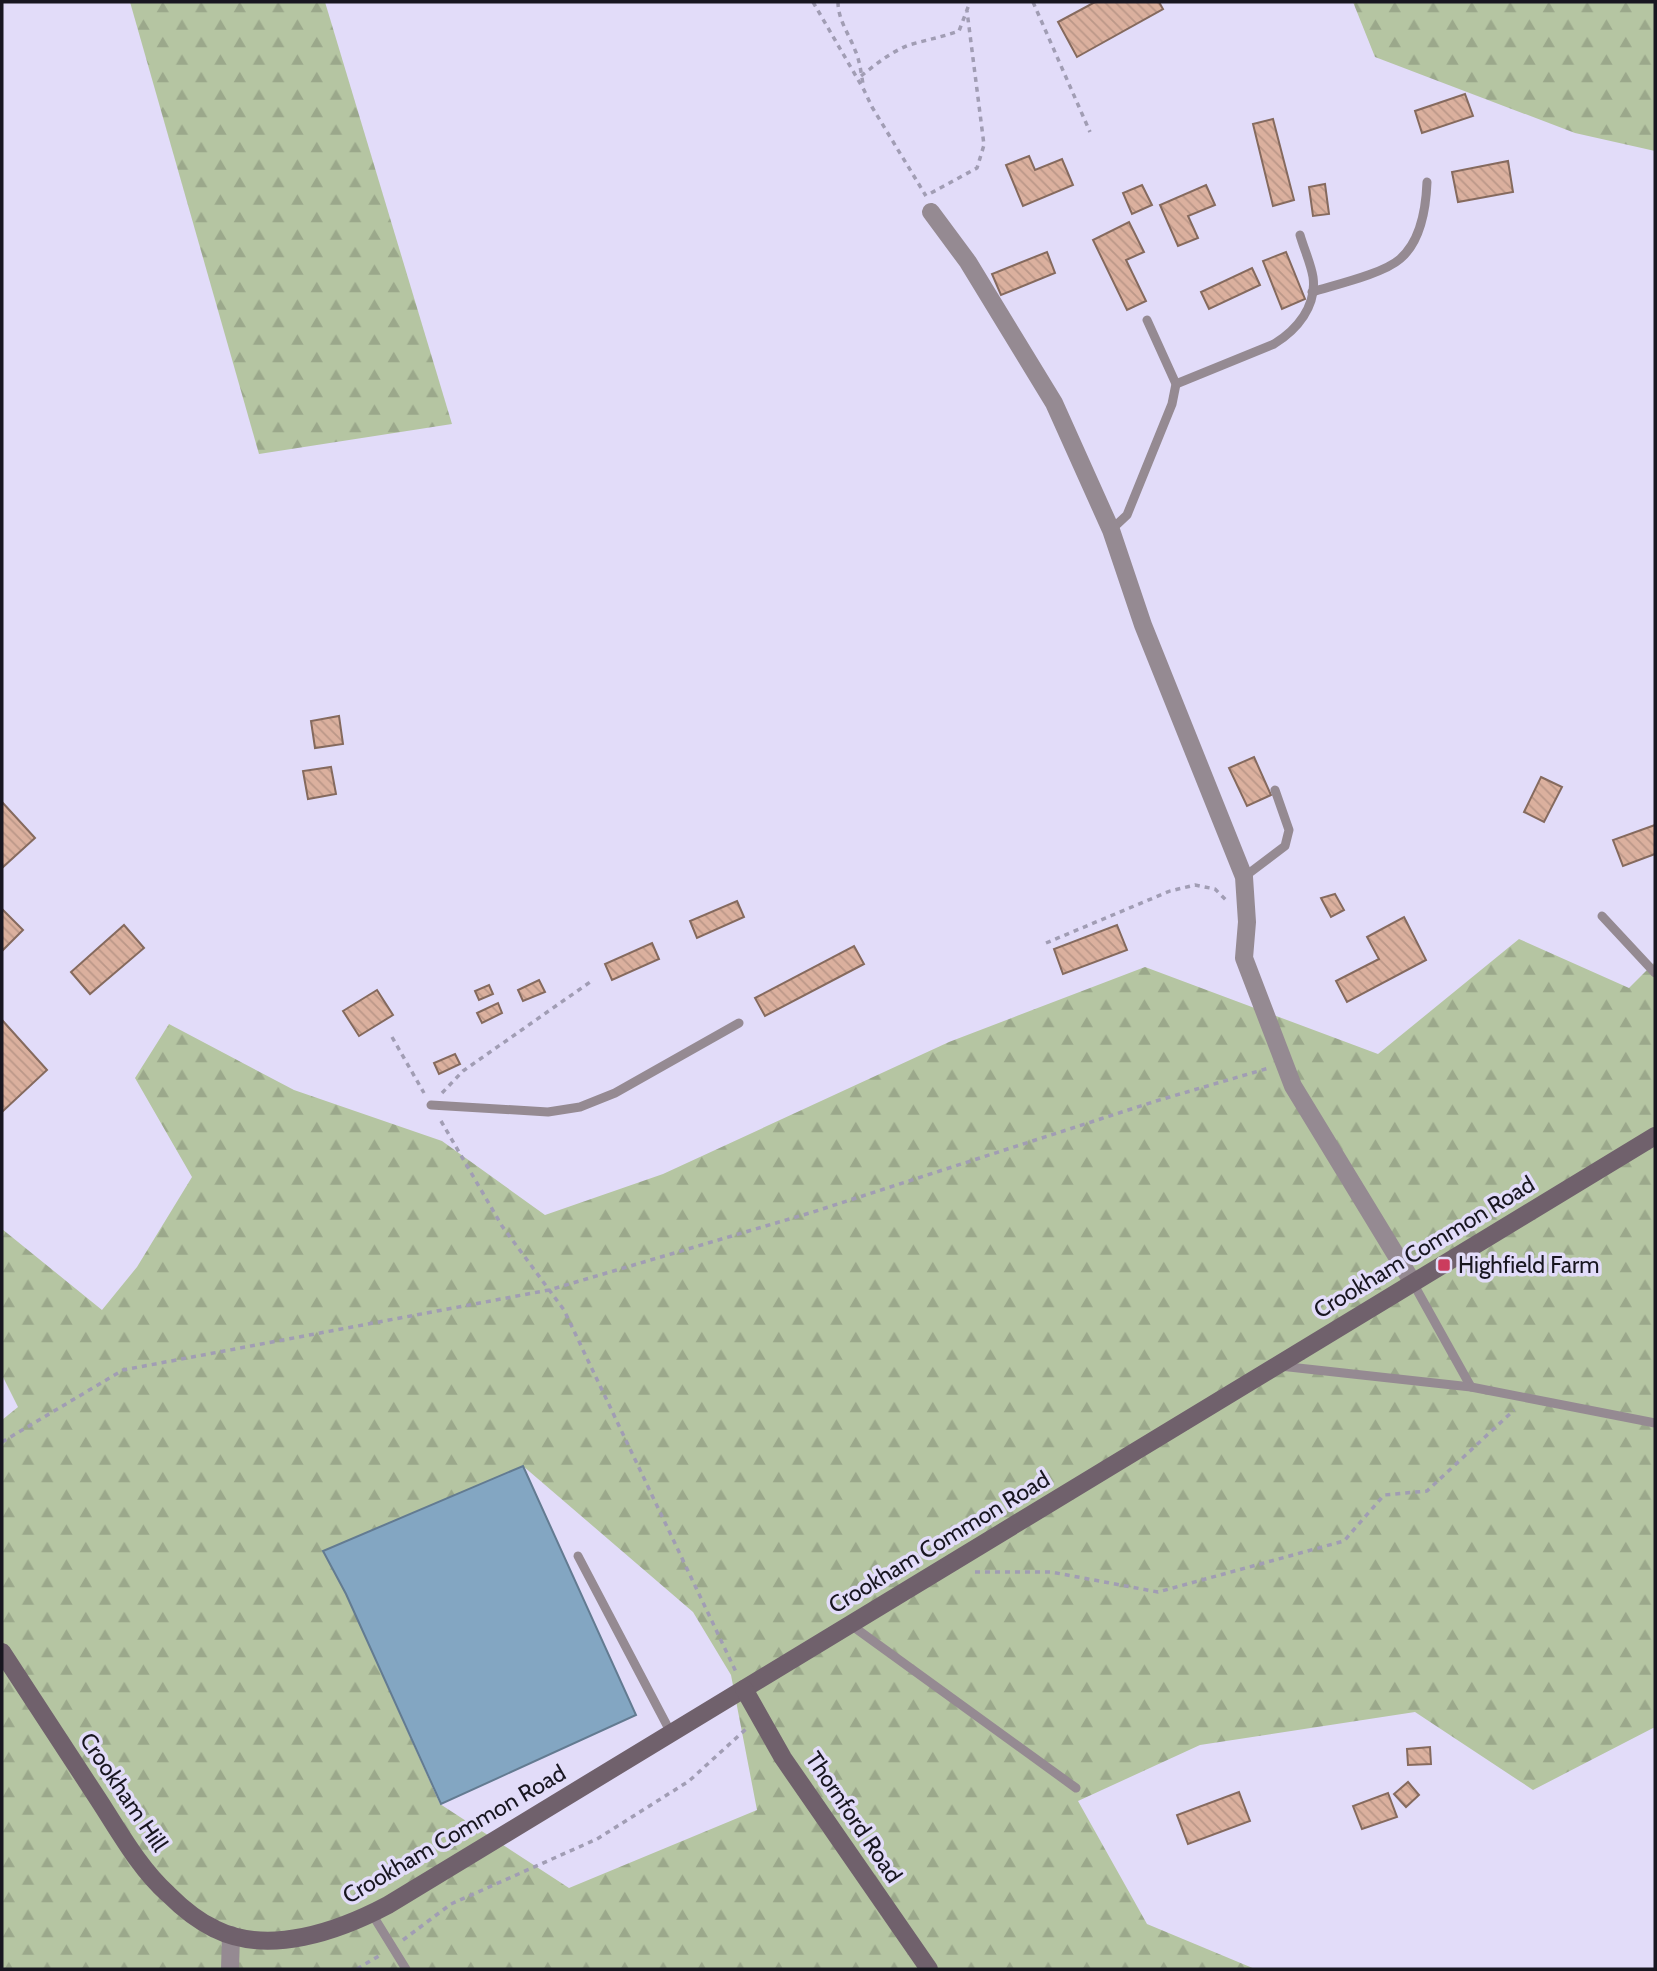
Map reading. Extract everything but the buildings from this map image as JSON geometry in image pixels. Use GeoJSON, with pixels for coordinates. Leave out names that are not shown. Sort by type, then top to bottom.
{"type":"FeatureCollection","features":[{"type":"Feature","properties":{"kind":"street"},"geometry":{"type":"LineString","coordinates":[[928,204],[968,262],[1054,403],[1111,530],[1143,625],[1244,877],[1247,922],[1244,958],[1284,1064],[1293,1086],[1413,1283]]}},
{"type":"Feature","properties":{"kind":"street","name":"Crookham Common Road"},"geometry":{"type":"LineString","coordinates":[[231,1935],[262,1940],[286,1939],[320,1932],[372,1914],[1655,1136]]}},
{"type":"Feature","properties":{"kind":"street","name":"Crookham Hill"},"geometry":{"type":"LineString","coordinates":[[2,1652],[137,1858],[166,1893],[201,1920],[231,1935]]}},
{"type":"Feature","properties":{"kind":"street","name":"Thornford Road"},"geometry":{"type":"LineString","coordinates":[[744,1689],[783,1758],[929,1969]]}},
{"type":"Feature","properties":{"kind":"street"},"geometry":{"type":"LineString","coordinates":[[230,1969],[231,1935]]}},
{"type":"Feature","properties":{"kind":"lane"},"geometry":{"type":"LineString","coordinates":[[1312,292],[1375,272],[1400,259],[1412,242],[1426,212],[1427,182]]}},
{"type":"Feature","properties":{"kind":"lane"},"geometry":{"type":"LineString","coordinates":[[1176,384],[1274,344],[1285,337],[1310,308],[1313,278],[1300,236]]}},
{"type":"Feature","properties":{"kind":"lane"},"geometry":{"type":"LineString","coordinates":[[1111,530],[1127,515],[1172,404],[1176,384],[1147,320]]}},
{"type":"Feature","properties":{"kind":"lane"},"geometry":{"type":"LineString","coordinates":[[1244,877],[1285,846],[1289,830],[1275,790]]}},
{"type":"Feature","properties":{"kind":"lane"},"geometry":{"type":"LineString","coordinates":[[1602,916],[1655,973]]}},
{"type":"Feature","properties":{"kind":"lane"},"geometry":{"type":"LineString","coordinates":[[431,1105],[548,1112],[580,1107],[615,1093],[739,1023]]}},
{"type":"Feature","properties":{"kind":"lane"},"geometry":{"type":"LineString","coordinates":[[1413,1283],[1471,1387]]}},
{"type":"Feature","properties":{"kind":"lane"},"geometry":{"type":"LineString","coordinates":[[1275,1366],[1471,1387],[1655,1423]]}},
{"type":"Feature","properties":{"kind":"lane"},"geometry":{"type":"LineString","coordinates":[[578,1556],[671,1733]]}},
{"type":"Feature","properties":{"kind":"lane"},"geometry":{"type":"LineString","coordinates":[[851,1625],[1076,1788]]}},
{"type":"Feature","properties":{"kind":"lane"},"geometry":{"type":"LineString","coordinates":[[372,1914],[407,1969]]}},
{"type":"Feature","properties":{"kind":"path"},"geometry":{"type":"LineString","coordinates":[[813,2],[928,204],[977,168],[984,145],[967,10]]}},
{"type":"Feature","properties":{"kind":"path"},"geometry":{"type":"LineString","coordinates":[[838,2],[838,10],[856,52],[864,90]]}},
{"type":"Feature","properties":{"kind":"path"},"geometry":{"type":"LineString","coordinates":[[861,76],[882,59],[908,46],[959,31],[970,2]]}},
{"type":"Feature","properties":{"kind":"path"},"geometry":{"type":"LineString","coordinates":[[1033,2],[1090,132]]}},
{"type":"Feature","properties":{"kind":"path"},"geometry":{"type":"LineString","coordinates":[[1046,943],[1170,891],[1195,885],[1215,889],[1247,922]]}},
{"type":"Feature","properties":{"kind":"path"},"geometry":{"type":"LineString","coordinates":[[431,1105],[463,1071],[593,980]]}},
{"type":"Feature","properties":{"kind":"path"},"geometry":{"type":"LineString","coordinates":[[392,1037],[502,1226],[564,1310],[744,1689]]}},
{"type":"Feature","properties":{"kind":"path"},"geometry":{"type":"LineString","coordinates":[[2,1442],[123,1370],[549,1290],[813,1212],[1156,1101],[1284,1064]]}},
{"type":"Feature","properties":{"kind":"path"},"geometry":{"type":"LineString","coordinates":[[938,1572],[1051,1572],[1158,1592],[1344,1541],[1384,1495],[1427,1491],[1526,1398]]}},
{"type":"Feature","properties":{"kind":"path"},"geometry":{"type":"LineString","coordinates":[[357,1969],[392,1948],[451,1904],[597,1839],[689,1781],[760,1716]]}},
{"type":"Feature","properties":{"kind":"green space"},"geometry":{"type":"Polygon","coordinates":[[[130,2],[325,2],[452,424],[259,454],[130,2]]]}},
{"type":"Feature","properties":{"kind":"green space"},"geometry":{"type":"Polygon","coordinates":[[[1353,2],[1655,2],[1655,151],[1575,133],[1375,57],[1353,2]]]}},
{"type":"Feature","properties":{"kind":"green space"},"geometry":{"type":"Polygon","coordinates":[[[1519,939],[1629,988],[1655,962],[1655,1727],[1533,1790],[1415,1712],[1200,1745],[1078,1801],[1147,1924],[1255,1969],[2,1969],[2,1420],[18,1407],[2,1375],[2,1229],[102,1310],[137,1267],[192,1177],[135,1078],[169,1024],[294,1090],[442,1141],[545,1215],[663,1174],[949,1042],[1145,967],[1378,1054],[1519,939]],[[523,1466],[323,1551],[346,1594],[440,1804],[569,1888],[757,1810],[731,1675],[693,1612],[523,1466]]]}},
{"type":"Feature","properties":{"kind":"water"},"geometry":{"type":"Polygon","coordinates":[[[523,1466],[636,1715],[441,1804],[346,1594],[323,1551],[523,1466]]]}},
{"type":"Feature","properties":{"kind":"place","name":"Highfield Farm"},"geometry":{"type":"Point","coordinates":[1444,1265]}}]}
